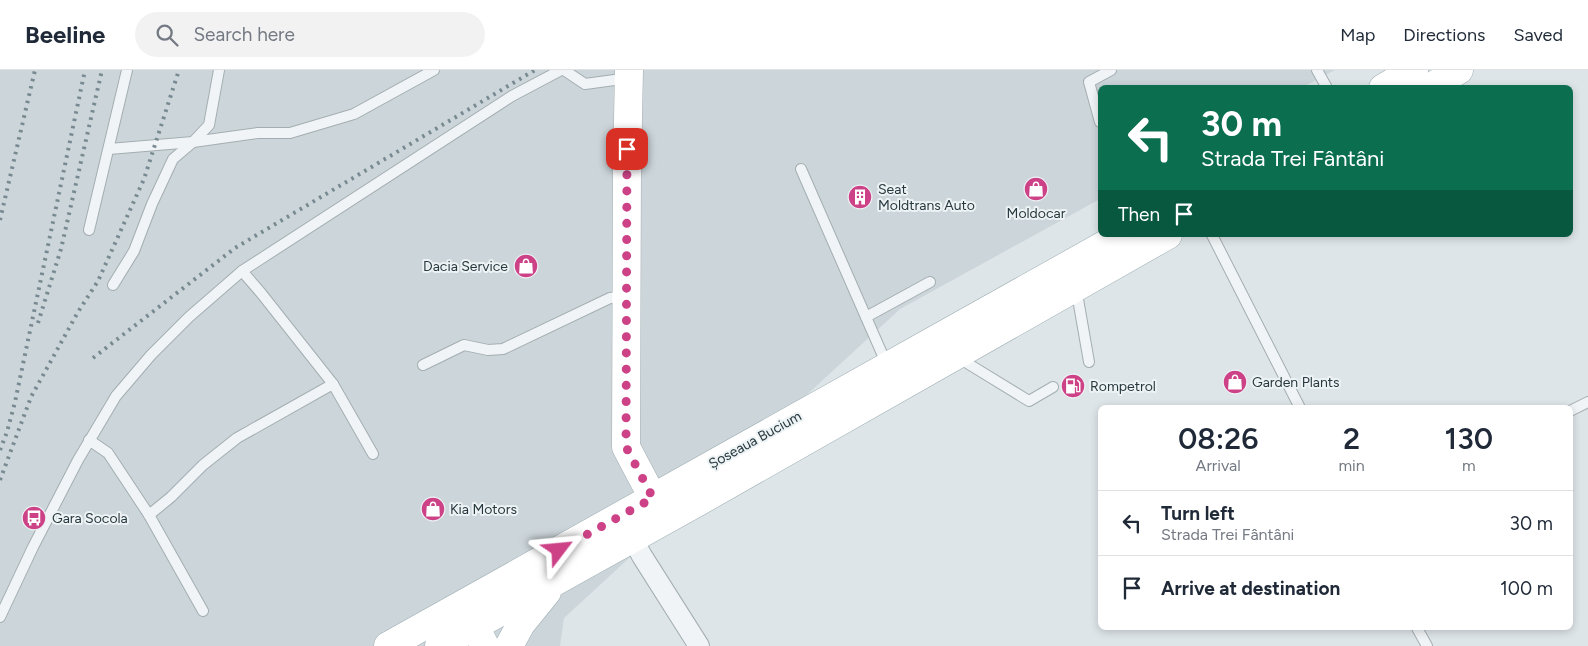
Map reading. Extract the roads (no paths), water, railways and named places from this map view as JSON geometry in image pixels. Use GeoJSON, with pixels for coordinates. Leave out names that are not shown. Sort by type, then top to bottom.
{"type":"FeatureCollection","features":[{"type":"Feature","properties":{"kind":"main road"},"geometry":{"type":"LineString","coordinates":[[1388,85],[1414,70]]}},
{"type":"Feature","properties":{"kind":"main road"},"geometry":{"type":"LineString","coordinates":[[1434,85],[1459,70]]}},
{"type":"Feature","properties":{"kind":"main road"},"geometry":{"type":"LineString","coordinates":[[629,74],[626,447],[659,509]]}},
{"type":"Feature","properties":{"kind":"main road","name":"Șoseaua Bucium"},"geometry":{"type":"LineString","coordinates":[[388,646],[444,638],[475,625],[632,538],[659,509],[956,341],[1119,237]]}},
{"type":"Feature","properties":{"kind":"main road","name":"Șoseaua Bucium"},"geometry":{"type":"LineString","coordinates":[[475,625],[887,365],[956,341],[1072,289],[1164,237]]}},
{"type":"Feature","properties":{"kind":"main road"},"geometry":{"type":"LineString","coordinates":[[509,646],[521,624],[556,580]]}},
{"type":"Feature","properties":{"kind":"street"},"geometry":{"type":"LineString","coordinates":[[632,538],[700,646]]}},
{"type":"Feature","properties":{"kind":"lane"},"geometry":{"type":"LineString","coordinates":[[89,230],[127,70]]}},
{"type":"Feature","properties":{"kind":"lane"},"geometry":{"type":"LineString","coordinates":[[113,285],[134,251],[152,204],[173,159],[209,125],[219,70]]}},
{"type":"Feature","properties":{"kind":"lane"},"geometry":{"type":"LineString","coordinates":[[109,149],[193,142],[258,133],[290,133],[354,114],[434,70]]}},
{"type":"Feature","properties":{"kind":"lane"},"geometry":{"type":"LineString","coordinates":[[0,617],[33,547],[89,440],[116,396],[151,355],[189,317],[242,271],[512,96],[562,70],[585,84],[629,74]]}},
{"type":"Feature","properties":{"kind":"lane"},"geometry":{"type":"LineString","coordinates":[[1098,115],[1089,82],[1111,70]]}},
{"type":"Feature","properties":{"kind":"lane"},"geometry":{"type":"LineString","coordinates":[[1317,70],[1325,85]]}},
{"type":"Feature","properties":{"kind":"lane"},"geometry":{"type":"LineString","coordinates":[[801,169],[887,365]]}},
{"type":"Feature","properties":{"kind":"lane"},"geometry":{"type":"LineString","coordinates":[[1213,237],[1298,405]]}},
{"type":"Feature","properties":{"kind":"lane"},"geometry":{"type":"LineString","coordinates":[[242,271],[333,384],[373,454]]}},
{"type":"Feature","properties":{"kind":"lane"},"geometry":{"type":"LineString","coordinates":[[866,317],[930,282]]}},
{"type":"Feature","properties":{"kind":"lane"},"geometry":{"type":"LineString","coordinates":[[1072,289],[1078,299],[1089,362]]}},
{"type":"Feature","properties":{"kind":"lane"},"geometry":{"type":"LineString","coordinates":[[423,364],[464,345],[488,350],[503,349],[610,298],[626,296]]}},
{"type":"Feature","properties":{"kind":"lane"},"geometry":{"type":"LineString","coordinates":[[956,341],[966,363],[1030,401],[1053,387]]}},
{"type":"Feature","properties":{"kind":"lane"},"geometry":{"type":"LineString","coordinates":[[150,516],[172,498],[203,464],[237,438],[333,384]]}},
{"type":"Feature","properties":{"kind":"lane"},"geometry":{"type":"LineString","coordinates":[[1573,410],[1588,402]]}},
{"type":"Feature","properties":{"kind":"lane"},"geometry":{"type":"LineString","coordinates":[[89,440],[108,453],[150,516],[203,611]]}},
{"type":"Feature","properties":{"kind":"lane"},"geometry":{"type":"LineString","coordinates":[[1418,630],[1427,646]]}},
{"type":"Feature","properties":{"kind":"railway"},"geometry":{"type":"LineString","coordinates":[[0,220],[35,70]]}},
{"type":"Feature","properties":{"kind":"railway"},"geometry":{"type":"LineString","coordinates":[[0,450],[15,402],[85,70]]}},
{"type":"Feature","properties":{"kind":"railway"},"geometry":{"type":"LineString","coordinates":[[38,323],[61,249],[102,70]]}},
{"type":"Feature","properties":{"kind":"railway"},"geometry":{"type":"LineString","coordinates":[[0,480],[31,397],[78,312],[98,281],[144,179],[179,70]]}},
{"type":"Feature","properties":{"kind":"railway"},"geometry":{"type":"LineString","coordinates":[[93,358],[235,248],[535,70]]}},
{"type":"Feature","properties":{"kind":"place","name":"Moldocar"},"geometry":{"type":"Point","coordinates":[1036,189]}},
{"type":"Feature","properties":{"kind":"place","name":"Seat Moldtrans Auto"},"geometry":{"type":"Point","coordinates":[860,197]}},
{"type":"Feature","properties":{"kind":"place","name":"Dacia Service"},"geometry":{"type":"Point","coordinates":[526,266]}},
{"type":"Feature","properties":{"kind":"place","name":"Garden Plants"},"geometry":{"type":"Point","coordinates":[1235,382]}},
{"type":"Feature","properties":{"kind":"place","name":"Rompetrol"},"geometry":{"type":"Point","coordinates":[1073,386]}},
{"type":"Feature","properties":{"kind":"place","name":"Kia Motors"},"geometry":{"type":"Point","coordinates":[433,509]}},
{"type":"Feature","properties":{"kind":"place","name":"Gara Socola"},"geometry":{"type":"Point","coordinates":[34,518]}}]}
